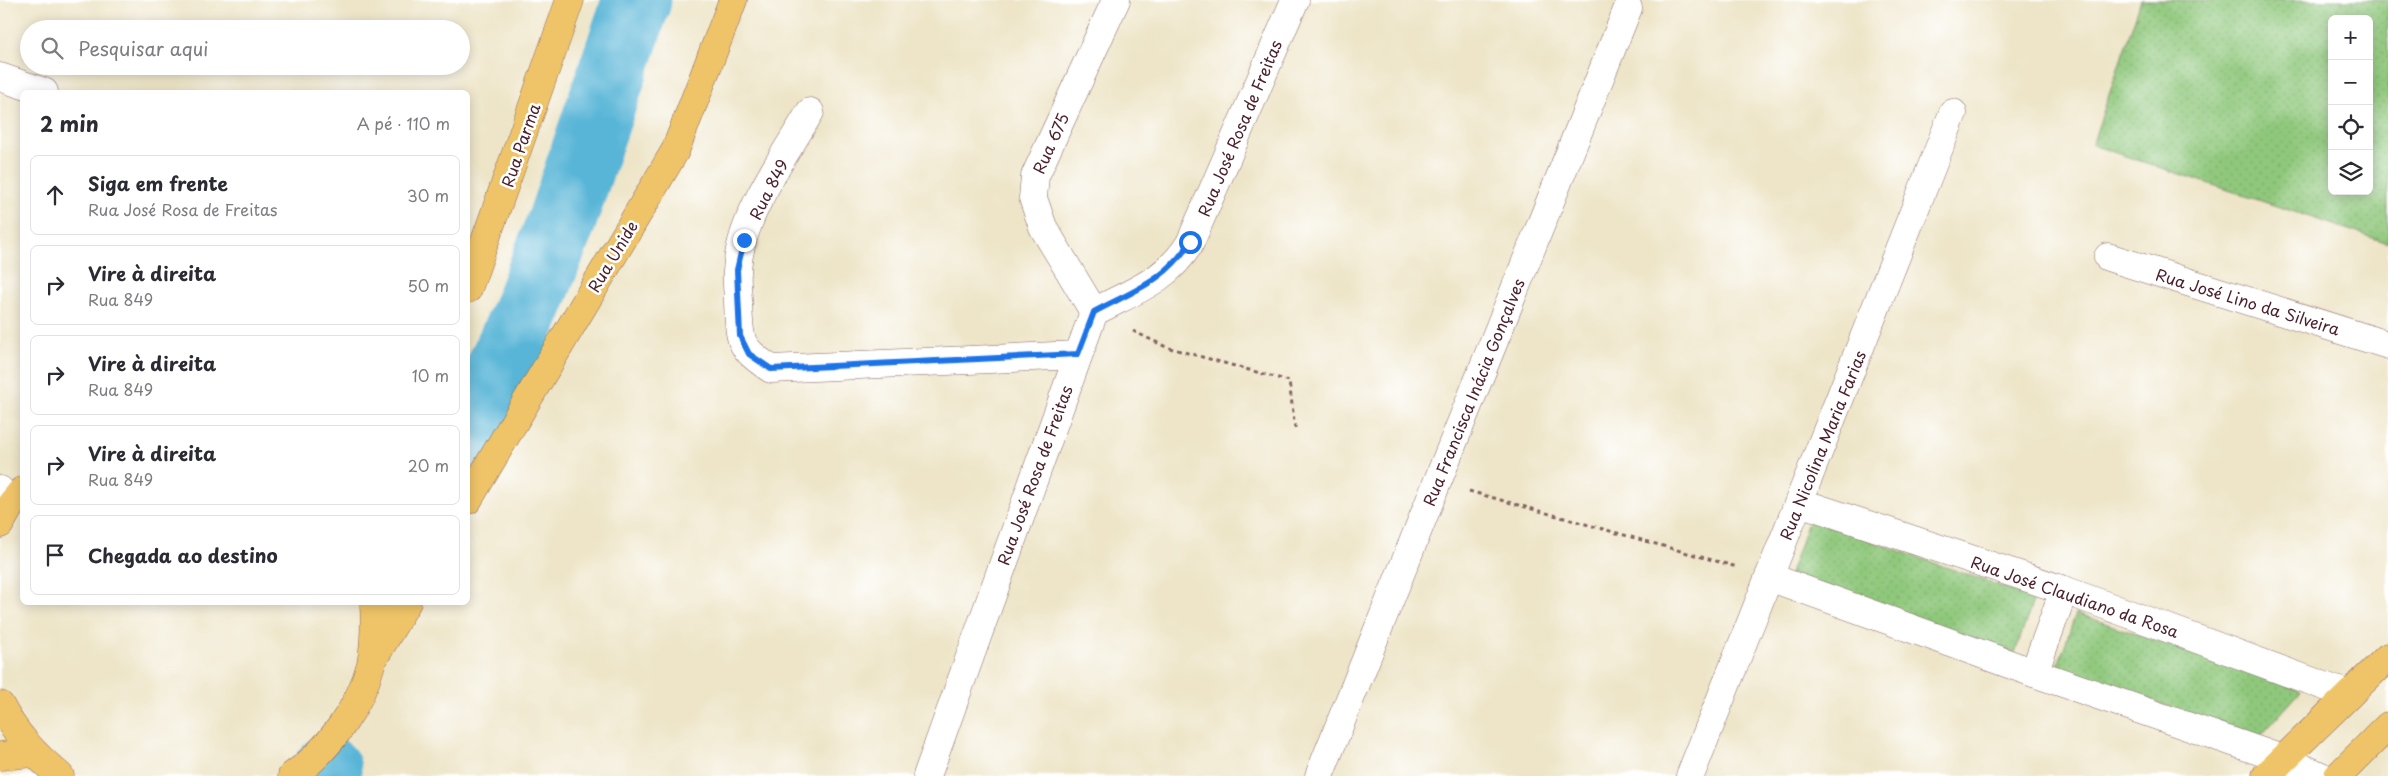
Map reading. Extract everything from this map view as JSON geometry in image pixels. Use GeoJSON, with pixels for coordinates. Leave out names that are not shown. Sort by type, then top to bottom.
{"type":"FeatureCollection","features":[{"type":"Feature","properties":{"kind":"main road","name":"Rua Parma"},"geometry":{"type":"LineString","coordinates":[[470,277],[475,247],[570,0]]}},
{"type":"Feature","properties":{"kind":"main road","name":"Rua Unide"},"geometry":{"type":"LineString","coordinates":[[470,497],[674,151],[733,0]]}},
{"type":"Feature","properties":{"kind":"main road"},"geometry":{"type":"LineString","coordinates":[[371,664],[375,627],[374,605]]}},
{"type":"Feature","properties":{"kind":"main road"},"geometry":{"type":"LineString","coordinates":[[298,774],[323,749],[343,723],[359,695],[371,664],[405,605]]}},
{"type":"Feature","properties":{"kind":"main road"},"geometry":{"type":"LineString","coordinates":[[2276,768],[2388,657]]}},
{"type":"Feature","properties":{"kind":"main road"},"geometry":{"type":"LineString","coordinates":[[0,705],[9,722],[33,753],[60,776]]}},
{"type":"Feature","properties":{"kind":"main road"},"geometry":{"type":"LineString","coordinates":[[2338,776],[2388,726]]}},
{"type":"Feature","properties":{"kind":"main road"},"geometry":{"type":"LineString","coordinates":[[0,756],[33,753]]}},
{"type":"Feature","properties":{"kind":"street","name":"Rua 675"},"geometry":{"type":"LineString","coordinates":[[1094,312],[1043,227],[1033,198],[1034,176],[1116,0]]}},
{"type":"Feature","properties":{"kind":"street","name":"Rua José Rosa de Freitas"},"geometry":{"type":"LineString","coordinates":[[927,776],[1094,312],[1162,276],[1179,261],[1190,242],[1294,0]]}},
{"type":"Feature","properties":{"kind":"street","name":"Rua Francisca Inácia Gonçalves"},"geometry":{"type":"LineString","coordinates":[[1319,776],[1628,8]]}},
{"type":"Feature","properties":{"kind":"street"},"geometry":{"type":"LineString","coordinates":[[0,77],[38,90]]}},
{"type":"Feature","properties":{"kind":"street","name":"Rua 849"},"geometry":{"type":"LineString","coordinates":[[810,112],[757,202],[744,240],[737,270],[740,336],[749,354],[771,369],[1078,354]]}},
{"type":"Feature","properties":{"kind":"street","name":"Rua Nicolina Maria Farias"},"geometry":{"type":"LineString","coordinates":[[1690,776],[1952,113]]}},
{"type":"Feature","properties":{"kind":"street","name":"Rua José Lino da Silveira"},"geometry":{"type":"LineString","coordinates":[[2108,257],[2388,345]]}},
{"type":"Feature","properties":{"kind":"street","name":"Rua José Claudiano da Rosa"},"geometry":{"type":"LineString","coordinates":[[1799,502],[2064,590],[2349,695]]}},
{"type":"Feature","properties":{"kind":"street"},"geometry":{"type":"LineString","coordinates":[[1769,576],[2034,673],[2276,768],[2320,776]]}},
{"type":"Feature","properties":{"kind":"street"},"geometry":{"type":"LineString","coordinates":[[2034,673],[2064,590]]}},
{"type":"Feature","properties":{"kind":"path"},"geometry":{"type":"LineString","coordinates":[[1094,312],[1166,347],[1289,381],[1295,428]]}},
{"type":"Feature","properties":{"kind":"path"},"geometry":{"type":"LineString","coordinates":[[1437,482],[1769,576]]}},
{"type":"Feature","properties":{"kind":"green space"},"geometry":{"type":"Polygon","coordinates":[[[2141,0],[2388,0],[2388,243],[2092,145],[2141,0]]]}},
{"type":"Feature","properties":{"kind":"green space"},"geometry":{"type":"Polygon","coordinates":[[[1809,519],[2034,598],[2015,653],[1790,574],[1809,519]]]}},
{"type":"Feature","properties":{"kind":"green space"},"geometry":{"type":"Polygon","coordinates":[[[2076,613],[2301,691],[2259,738],[2057,668],[2076,613]]]}},
{"type":"Feature","properties":{"kind":"waterway"},"geometry":{"type":"LineString","coordinates":[[470,435],[526,312],[562,220],[637,0]]}},
{"type":"Feature","properties":{"kind":"waterway"},"geometry":{"type":"LineString","coordinates":[[326,776],[327,770]]}},
{"type":"Feature","properties":{"kind":"route"},"geometry":{"type":"LineString","coordinates":[[744,240],[737,270],[740,336],[749,354],[771,369],[1078,354],[1094,312],[1162,276],[1179,261],[1190,242]]}}]}
